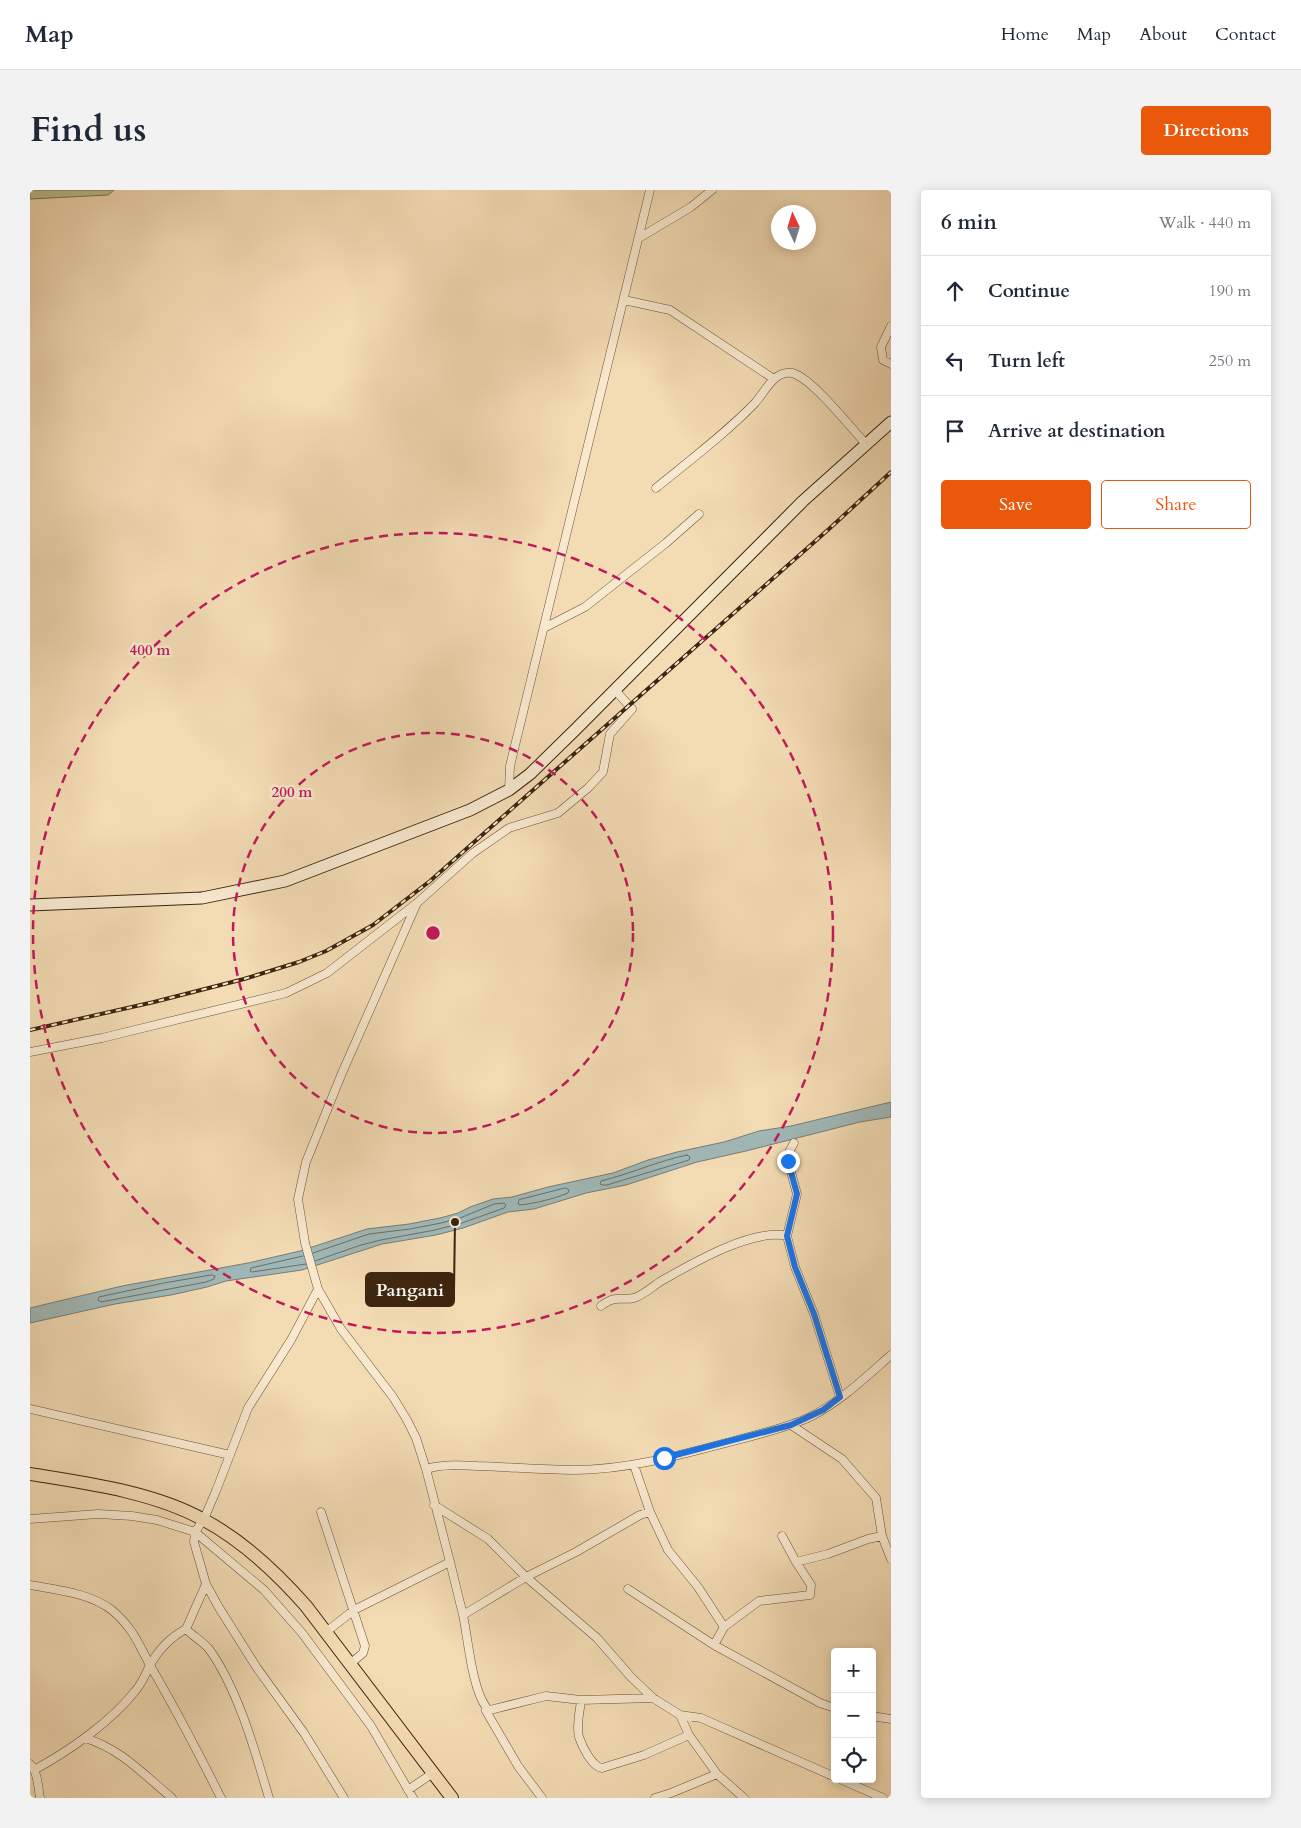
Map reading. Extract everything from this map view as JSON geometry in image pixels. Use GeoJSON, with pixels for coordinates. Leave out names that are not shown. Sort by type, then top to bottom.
{"type":"FeatureCollection","features":[{"type":"Feature","properties":{"kind":"highway"},"geometry":{"type":"LineString","coordinates":[[30,1474],[69,1480],[160,1501],[204,1519],[250,1551],[283,1580],[306,1606],[452,1798]]}},
{"type":"Feature","properties":{"kind":"main road"},"geometry":{"type":"LineString","coordinates":[[30,905],[202,898],[285,881],[470,810],[509,790],[530,774],[803,501],[891,422]]}},
{"type":"Feature","properties":{"kind":"street"},"geometry":{"type":"LineString","coordinates":[[509,790],[510,766],[650,190]]}},
{"type":"Feature","properties":{"kind":"street"},"geometry":{"type":"LineString","coordinates":[[639,238],[691,206],[712,190]]}},
{"type":"Feature","properties":{"kind":"street"},"geometry":{"type":"LineString","coordinates":[[624,300],[670,310],[774,379]]}},
{"type":"Feature","properties":{"kind":"street"},"geometry":{"type":"LineString","coordinates":[[891,326],[881,347],[883,360],[891,364]]}},
{"type":"Feature","properties":{"kind":"street"},"geometry":{"type":"LineString","coordinates":[[656,488],[743,415],[774,379],[784,373],[793,373],[815,388],[866,444]]}},
{"type":"Feature","properties":{"kind":"street"},"geometry":{"type":"LineString","coordinates":[[544,628],[585,608],[699,514]]}},
{"type":"Feature","properties":{"kind":"street"},"geometry":{"type":"LineString","coordinates":[[30,1052],[102,1038],[286,993],[327,972],[416,903],[473,853],[510,828],[558,813],[588,788],[603,772],[610,734],[632,709],[615,690]]}},
{"type":"Feature","properties":{"kind":"street"},"geometry":{"type":"LineString","coordinates":[[416,903],[306,1162],[298,1199],[305,1243],[318,1288],[341,1330],[393,1397],[416,1438],[450,1562],[463,1615],[476,1683],[482,1701],[518,1766],[542,1798]]}},
{"type":"Feature","properties":{"kind":"street"},"geometry":{"type":"LineString","coordinates":[[794,1143],[789,1152],[788,1161],[796,1186],[796,1201],[787,1236],[795,1267],[814,1314],[840,1397]]}},
{"type":"Feature","properties":{"kind":"street"},"geometry":{"type":"LineString","coordinates":[[601,1306],[616,1298],[633,1298],[694,1263],[739,1242],[767,1235],[787,1236]]}},
{"type":"Feature","properties":{"kind":"street"},"geometry":{"type":"LineString","coordinates":[[318,1288],[291,1340],[248,1408],[204,1519],[195,1532],[194,1542],[206,1584],[257,1668],[304,1733],[344,1798]]}},
{"type":"Feature","properties":{"kind":"street"},"geometry":{"type":"LineString","coordinates":[[426,1469],[436,1466],[453,1465],[574,1470],[602,1469],[634,1465],[704,1449],[791,1425],[823,1410],[865,1378],[891,1354]]}},
{"type":"Feature","properties":{"kind":"street"},"geometry":{"type":"LineString","coordinates":[[30,1409],[230,1455]]}},
{"type":"Feature","properties":{"kind":"street"},"geometry":{"type":"LineString","coordinates":[[791,1425],[842,1459],[876,1498],[882,1536],[891,1559]]}},
{"type":"Feature","properties":{"kind":"street"},"geometry":{"type":"LineString","coordinates":[[634,1465],[650,1512],[668,1550],[698,1587],[724,1627]]}},
{"type":"Feature","properties":{"kind":"street"},"geometry":{"type":"LineString","coordinates":[[434,1505],[488,1539],[526,1577],[597,1638],[631,1677],[653,1698],[680,1715],[701,1718],[831,1775]]}},
{"type":"Feature","properties":{"kind":"street"},"geometry":{"type":"LineString","coordinates":[[321,1512],[365,1646],[363,1653],[350,1664]]}},
{"type":"Feature","properties":{"kind":"street"},"geometry":{"type":"LineString","coordinates":[[463,1615],[526,1577],[576,1552],[640,1514],[650,1512]]}},
{"type":"Feature","properties":{"kind":"street"},"geometry":{"type":"LineString","coordinates":[[30,1520],[98,1514],[132,1516],[158,1520],[195,1532],[264,1590],[302,1633],[371,1726],[413,1798]]}},
{"type":"Feature","properties":{"kind":"street"},"geometry":{"type":"LineString","coordinates":[[714,1645],[724,1627],[759,1601],[810,1595],[811,1585],[782,1536]]}},
{"type":"Feature","properties":{"kind":"street"},"geometry":{"type":"LineString","coordinates":[[796,1562],[828,1554],[868,1539],[882,1536]]}},
{"type":"Feature","properties":{"kind":"street"},"geometry":{"type":"LineString","coordinates":[[326,1632],[354,1610],[450,1562]]}},
{"type":"Feature","properties":{"kind":"street"},"geometry":{"type":"LineString","coordinates":[[40,1798],[37,1776],[32,1767],[64,1753],[124,1704],[137,1689],[150,1665],[169,1640],[186,1629],[206,1584]]}},
{"type":"Feature","properties":{"kind":"street"},"geometry":{"type":"LineString","coordinates":[[30,1585],[69,1592],[94,1601],[112,1610],[132,1631],[175,1708],[221,1798]]}},
{"type":"Feature","properties":{"kind":"street"},"geometry":{"type":"LineString","coordinates":[[628,1589],[714,1645],[820,1703],[831,1707]]}},
{"type":"Feature","properties":{"kind":"street"},"geometry":{"type":"LineString","coordinates":[[186,1629],[207,1648],[220,1668],[243,1719],[269,1798]]}},
{"type":"Feature","properties":{"kind":"street"},"geometry":{"type":"LineString","coordinates":[[486,1711],[546,1696],[580,1700],[653,1698]]}},
{"type":"Feature","properties":{"kind":"street"},"geometry":{"type":"LineString","coordinates":[[580,1700],[579,1736],[592,1763],[597,1767],[602,1768],[644,1755],[689,1735]]}},
{"type":"Feature","properties":{"kind":"street"},"geometry":{"type":"LineString","coordinates":[[680,1715],[689,1735],[717,1774],[744,1798]]}},
{"type":"Feature","properties":{"kind":"street"},"geometry":{"type":"LineString","coordinates":[[876,1717],[891,1719]]}},
{"type":"Feature","properties":{"kind":"street"},"geometry":{"type":"LineString","coordinates":[[84,1738],[119,1752],[172,1798]]}},
{"type":"Feature","properties":{"kind":"street"},"geometry":{"type":"LineString","coordinates":[[408,1790],[433,1773]]}},
{"type":"Feature","properties":{"kind":"street"},"geometry":{"type":"LineString","coordinates":[[655,1798],[717,1774]]}},
{"type":"Feature","properties":{"kind":"street"},"geometry":{"type":"LineString","coordinates":[[849,1783],[883,1798]]}},
{"type":"Feature","properties":{"kind":"green space"},"geometry":{"type":"Polygon","coordinates":[[[30,190],[114,190],[108,195],[30,199],[30,190]]]}},
{"type":"Feature","properties":{"kind":"water"},"geometry":{"type":"Polygon","coordinates":[[[891,1102],[891,1117],[860,1122],[697,1162],[626,1185],[586,1193],[534,1209],[508,1212],[463,1228],[436,1235],[382,1244],[302,1270],[226,1281],[171,1295],[115,1304],[30,1323],[30,1308],[122,1286],[248,1263],[300,1251],[367,1229],[440,1218],[493,1199],[512,1197],[613,1173],[648,1160],[724,1142],[759,1131],[791,1126],[891,1102]]]}},
{"type":"Feature","properties":{"kind":"railway"},"geometry":{"type":"LineString","coordinates":[[30,1030],[154,1002],[244,979],[299,962],[326,951],[373,925],[430,881],[891,472]]}},
{"type":"Feature","properties":{"kind":"place","name":"Pangani"},"geometry":{"type":"Point","coordinates":[455,1222]}},
{"type":"Feature","properties":{"kind":"route"},"geometry":{"type":"LineString","coordinates":[[664,1458],[791,1425],[823,1410],[840,1397],[814,1314],[795,1267],[787,1236],[797,1194],[788,1161]]}}]}
